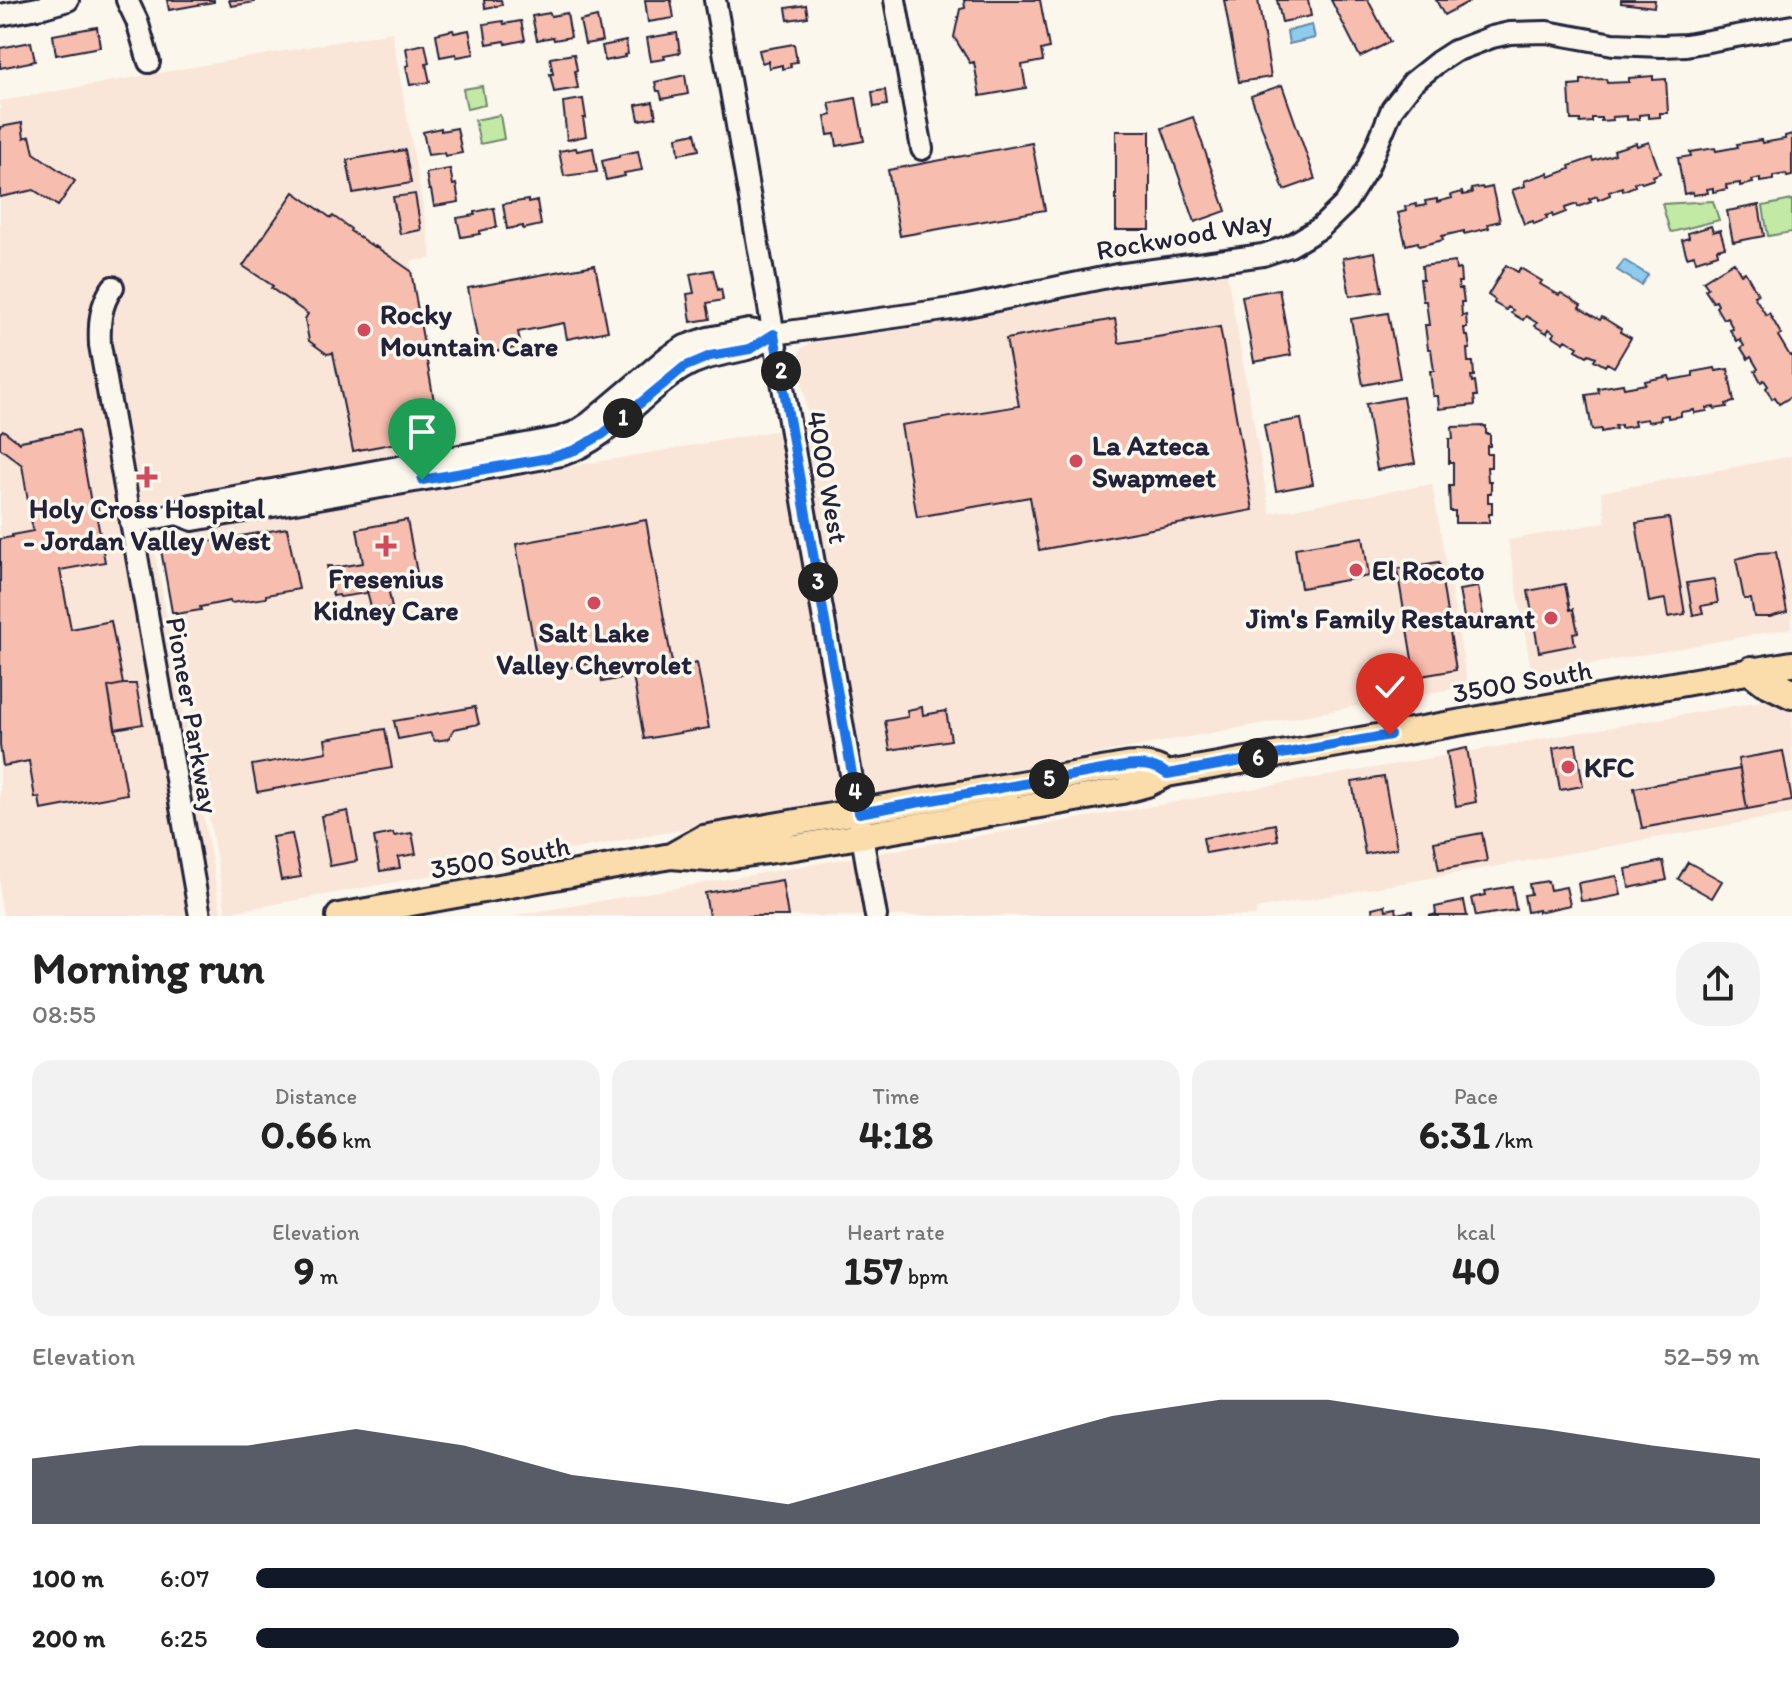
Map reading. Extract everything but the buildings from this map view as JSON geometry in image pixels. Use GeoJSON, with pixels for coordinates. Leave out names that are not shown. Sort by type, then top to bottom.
{"type":"FeatureCollection","features":[{"type":"Feature","properties":{"kind":"highway"},"geometry":{"type":"LineString","coordinates":[[1752,671],[1792,694]]}},
{"type":"Feature","properties":{"kind":"main road","name":"3500 South"},"geometry":{"type":"LineString","coordinates":[[339,916],[671,856],[709,859],[1129,765],[1150,766],[1167,774],[1792,664]]}},
{"type":"Feature","properties":{"kind":"street"},"geometry":{"type":"LineString","coordinates":[[0,15],[68,0]]}},
{"type":"Feature","properties":{"kind":"street"},"geometry":{"type":"LineString","coordinates":[[127,0],[137,21],[149,62]]}},
{"type":"Feature","properties":{"kind":"street","name":"4000 West"},"geometry":{"type":"LineString","coordinates":[[715,0],[876,916]]}},
{"type":"Feature","properties":{"kind":"street"},"geometry":{"type":"LineString","coordinates":[[895,0],[922,149]]}},
{"type":"Feature","properties":{"kind":"street","name":"Rockwood Way"},"geometry":{"type":"LineString","coordinates":[[774,334],[958,308],[1117,275],[1263,255],[1290,246],[1320,228],[1345,204],[1367,169],[1392,109],[1413,82],[1455,51],[1492,37],[1547,32],[1613,44],[1662,46],[1686,45],[1792,26]]}},
{"type":"Feature","properties":{"kind":"street","name":"Pioneer Parkway"},"geometry":{"type":"LineString","coordinates":[[113,287],[102,308],[99,334],[200,916]]}},
{"type":"Feature","properties":{"kind":"street"},"geometry":{"type":"LineString","coordinates":[[131,523],[177,514],[193,520],[562,455],[603,434],[684,367],[710,356],[750,349],[774,334]]}},
{"type":"Feature","properties":{"kind":"shaded area","name":"Holy Cross Hospital - Jordan Valley West"},"geometry":{"type":"Polygon","coordinates":[[[392,32],[432,258],[411,261],[443,451],[146,504],[222,916],[3,916],[0,898],[0,101],[392,32]]]}},
{"type":"Feature","properties":{"kind":"shaded area"},"geometry":{"type":"Polygon","coordinates":[[[1227,274],[1270,513],[1432,484],[1468,686],[226,913],[160,538],[809,425],[798,356],[809,343],[967,320],[1121,288],[1227,274]]]}},
{"type":"Feature","properties":{"kind":"shaded area"},"geometry":{"type":"Polygon","coordinates":[[[1792,456],[1792,628],[1532,675],[1508,540],[1606,522],[1601,492],[1792,456]]]}},
{"type":"Feature","properties":{"kind":"shaded area"},"geometry":{"type":"Polygon","coordinates":[[[1792,696],[1792,814],[1256,909],[1256,916],[512,916],[1792,696]]]}},
{"type":"Feature","properties":{"kind":"green space"},"geometry":{"type":"Polygon","coordinates":[[[482,86],[485,105],[467,109],[463,89],[482,86]]]}},
{"type":"Feature","properties":{"kind":"green space"},"geometry":{"type":"Polygon","coordinates":[[[500,115],[504,139],[480,144],[475,120],[500,115]]]}},
{"type":"Feature","properties":{"kind":"green space"},"geometry":{"type":"Polygon","coordinates":[[[1792,200],[1792,232],[1768,236],[1763,206],[1792,200]]]}},
{"type":"Feature","properties":{"kind":"green space"},"geometry":{"type":"Polygon","coordinates":[[[1713,201],[1719,220],[1670,231],[1662,204],[1713,201]]]}},
{"type":"Feature","properties":{"kind":"water"},"geometry":{"type":"Polygon","coordinates":[[[1312,25],[1315,38],[1289,44],[1287,31],[1312,25]]]}},
{"type":"Feature","properties":{"kind":"water"},"geometry":{"type":"Polygon","coordinates":[[[1624,260],[1648,275],[1641,285],[1617,270],[1624,260]]]}},
{"type":"Feature","properties":{"kind":"place","name":"Rocky Mountain Care"},"geometry":{"type":"Point","coordinates":[364,330]}},
{"type":"Feature","properties":{"kind":"place","name":"La Azteca Swapmeet"},"geometry":{"type":"Point","coordinates":[1076,461]}},
{"type":"Feature","properties":{"kind":"place","name":"Holy Cross Hospital - Jordan Valley West"},"geometry":{"type":"Point","coordinates":[147,477]}},
{"type":"Feature","properties":{"kind":"place","name":"Fresenius Kidney Care"},"geometry":{"type":"Point","coordinates":[386,546]}},
{"type":"Feature","properties":{"kind":"place","name":"El Rocoto"},"geometry":{"type":"Point","coordinates":[1356,570]}},
{"type":"Feature","properties":{"kind":"place","name":"Salt Lake Valley Chevrolet"},"geometry":{"type":"Point","coordinates":[594,603]}},
{"type":"Feature","properties":{"kind":"place","name":"Jim's Family Restaurant"},"geometry":{"type":"Point","coordinates":[1551,618]}},
{"type":"Feature","properties":{"kind":"place","name":"KFC"},"geometry":{"type":"Point","coordinates":[1568,767]}},
{"type":"Feature","properties":{"kind":"route"},"geometry":{"type":"LineString","coordinates":[[422,480],[549,458],[575,450],[603,434],[684,367],[710,356],[750,349],[774,334],[859,813],[1129,765],[1150,766],[1167,774],[1390,735]]}}]}
